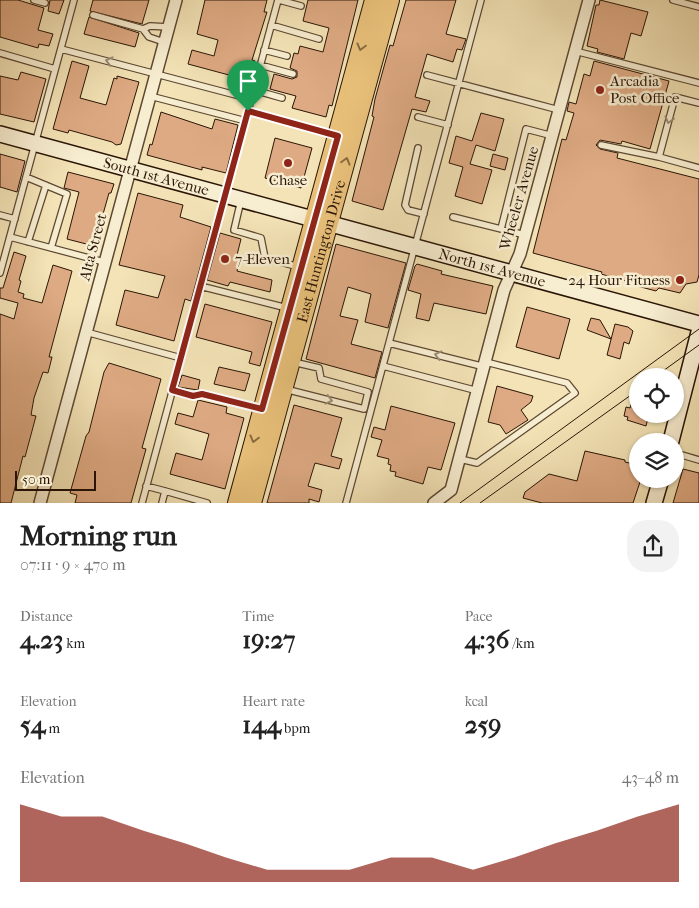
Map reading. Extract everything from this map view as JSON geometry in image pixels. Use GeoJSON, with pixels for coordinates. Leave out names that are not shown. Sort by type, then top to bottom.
{"type":"FeatureCollection","features":[{"type":"Feature","properties":{"kind":"main road","name":"East Huntington Drive"},"geometry":{"type":"LineString","coordinates":[[252,503],[296,363],[338,136],[374,0]]}},
{"type":"Feature","properties":{"kind":"main road","name":"East Huntington Drive"},"geometry":{"type":"LineString","coordinates":[[237,503],[300,268],[321,223],[390,0]]}},
{"type":"Feature","properties":{"kind":"street","name":"Alta Street"},"geometry":{"type":"LineString","coordinates":[[40,503],[176,0]]}},
{"type":"Feature","properties":{"kind":"street","name":"Wheeler Avenue"},"geometry":{"type":"LineString","coordinates":[[434,503],[451,490],[486,364],[504,290],[525,235],[589,0]]}},
{"type":"Feature","properties":{"kind":"street","name":"South 1st Avenue"},"geometry":{"type":"LineString","coordinates":[[0,134],[321,223]]}},
{"type":"Feature","properties":{"kind":"street","name":"North 1st Avenue"},"geometry":{"type":"LineString","coordinates":[[321,223],[699,324]]}},
{"type":"Feature","properties":{"kind":"street"},"geometry":{"type":"LineString","coordinates":[[672,433],[699,332]]}},
{"type":"Feature","properties":{"kind":"street"},"geometry":{"type":"LineString","coordinates":[[654,503],[658,488]]}},
{"type":"Feature","properties":{"kind":"lane"},"geometry":{"type":"LineString","coordinates":[[34,0],[46,3]]}},
{"type":"Feature","properties":{"kind":"lane"},"geometry":{"type":"LineString","coordinates":[[0,273],[74,0]]}},
{"type":"Feature","properties":{"kind":"lane"},"geometry":{"type":"LineString","coordinates":[[142,503],[278,0],[301,6]]}},
{"type":"Feature","properties":{"kind":"lane"},"geometry":{"type":"LineString","coordinates":[[346,503],[481,0]]}},
{"type":"Feature","properties":{"kind":"lane"},"geometry":{"type":"LineString","coordinates":[[673,0],[699,6]]}},
{"type":"Feature","properties":{"kind":"lane"},"geometry":{"type":"LineString","coordinates":[[93,15],[143,29],[149,37],[164,42]]}},
{"type":"Feature","properties":{"kind":"lane"},"geometry":{"type":"LineString","coordinates":[[271,25],[319,39]]}},
{"type":"Feature","properties":{"kind":"lane"},"geometry":{"type":"LineString","coordinates":[[143,29],[150,26],[168,27]]}},
{"type":"Feature","properties":{"kind":"lane"},"geometry":{"type":"LineString","coordinates":[[61,49],[251,99]]}},
{"type":"Feature","properties":{"kind":"lane"},"geometry":{"type":"LineString","coordinates":[[264,50],[287,56]]}},
{"type":"Feature","properties":{"kind":"lane"},"geometry":{"type":"LineString","coordinates":[[575,51],[699,83]]}},
{"type":"Feature","properties":{"kind":"lane"},"geometry":{"type":"LineString","coordinates":[[0,53],[55,69]]}},
{"type":"Feature","properties":{"kind":"lane"},"geometry":{"type":"LineString","coordinates":[[260,65],[293,74]]}},
{"type":"Feature","properties":{"kind":"lane"},"geometry":{"type":"LineString","coordinates":[[427,75],[559,110]]}},
{"type":"Feature","properties":{"kind":"lane"},"geometry":{"type":"LineString","coordinates":[[254,90],[282,98]]}},
{"type":"Feature","properties":{"kind":"lane"},"geometry":{"type":"LineString","coordinates":[[150,96],[246,121]]}},
{"type":"Feature","properties":{"kind":"lane"},"geometry":{"type":"LineString","coordinates":[[659,157],[675,97],[699,103]]}},
{"type":"Feature","properties":{"kind":"lane"},"geometry":{"type":"LineString","coordinates":[[248,111],[338,136]]}},
{"type":"Feature","properties":{"kind":"lane"},"geometry":{"type":"LineString","coordinates":[[418,117],[448,125]]}},
{"type":"Feature","properties":{"kind":"lane"},"geometry":{"type":"LineString","coordinates":[[501,229],[526,129],[553,136]]}},
{"type":"Feature","properties":{"kind":"lane"},"geometry":{"type":"LineString","coordinates":[[601,145],[659,157],[699,168]]}},
{"type":"Feature","properties":{"kind":"lane"},"geometry":{"type":"LineString","coordinates":[[418,148],[405,205],[408,210],[424,214]]}},
{"type":"Feature","properties":{"kind":"lane"},"geometry":{"type":"LineString","coordinates":[[26,177],[67,194],[51,248]]}},
{"type":"Feature","properties":{"kind":"lane"},"geometry":{"type":"LineString","coordinates":[[28,242],[46,185]]}},
{"type":"Feature","properties":{"kind":"lane"},"geometry":{"type":"LineString","coordinates":[[241,200],[234,230],[261,238],[265,258],[300,268]]}},
{"type":"Feature","properties":{"kind":"lane"},"geometry":{"type":"LineString","coordinates":[[0,215],[15,219]]}},
{"type":"Feature","properties":{"kind":"lane"},"geometry":{"type":"LineString","coordinates":[[453,217],[525,235]]}},
{"type":"Feature","properties":{"kind":"lane"},"geometry":{"type":"LineString","coordinates":[[10,237],[104,262]]}},
{"type":"Feature","properties":{"kind":"lane"},"geometry":{"type":"LineString","coordinates":[[200,286],[289,308]]}},
{"type":"Feature","properties":{"kind":"lane"},"geometry":{"type":"LineString","coordinates":[[86,332],[180,358]]}},
{"type":"Feature","properties":{"kind":"lane"},"geometry":{"type":"LineString","coordinates":[[389,343],[567,383],[575,393],[477,463],[460,459]]}},
{"type":"Feature","properties":{"kind":"lane"},"geometry":{"type":"LineString","coordinates":[[289,390],[364,409],[368,392],[321,379],[319,368],[296,363]]}},
{"type":"Feature","properties":{"kind":"lane"},"geometry":{"type":"LineString","coordinates":[[383,366],[478,391]]}},
{"type":"Feature","properties":{"kind":"lane"},"geometry":{"type":"LineString","coordinates":[[172,390],[193,396],[202,394],[262,409]]}},
{"type":"Feature","properties":{"kind":"lane"},"geometry":{"type":"LineString","coordinates":[[684,456],[699,460]]}},
{"type":"Feature","properties":{"kind":"lane"},"geometry":{"type":"LineString","coordinates":[[146,486],[207,503]]}},
{"type":"Feature","properties":{"kind":"lane"},"geometry":{"type":"LineString","coordinates":[[162,503],[165,490]]}},
{"type":"Feature","properties":{"kind":"building"},"geometry":{"type":"Polygon","coordinates":[[[0,0],[18,0],[44,8],[38,30],[53,34],[49,46],[39,44],[38,48],[0,37],[0,0]]]}},
{"type":"Feature","properties":{"kind":"building"},"geometry":{"type":"Polygon","coordinates":[[[50,0],[64,0],[59,14],[48,11],[50,0]]]}},
{"type":"Feature","properties":{"kind":"building"},"geometry":{"type":"Polygon","coordinates":[[[93,0],[149,0],[142,24],[90,11],[93,0]]]}},
{"type":"Feature","properties":{"kind":"building"},"geometry":{"type":"Polygon","coordinates":[[[205,0],[267,0],[264,12],[267,12],[252,60],[255,61],[248,83],[240,81],[240,78],[188,64],[192,50],[214,56],[218,40],[197,34],[205,0]]]}},
{"type":"Feature","properties":{"kind":"building"},"geometry":{"type":"Polygon","coordinates":[[[308,0],[358,0],[332,106],[329,105],[326,117],[292,108],[296,96],[270,89],[274,74],[292,79],[297,77],[297,71],[290,68],[294,53],[298,54],[300,46],[323,52],[329,28],[303,21],[308,0]]]}},
{"type":"Feature","properties":{"kind":"building"},"geometry":{"type":"Polygon","coordinates":[[[406,0],[456,0],[446,34],[466,39],[462,50],[457,49],[453,62],[427,54],[415,97],[430,101],[426,112],[412,109],[383,210],[352,201],[374,117],[372,116],[375,99],[390,45],[393,46],[406,0]]]}},
{"type":"Feature","properties":{"kind":"building"},"geometry":{"type":"Polygon","coordinates":[[[600,0],[648,12],[641,36],[631,33],[624,59],[597,52],[598,49],[587,46],[596,5],[599,5],[600,0]]]}},
{"type":"Feature","properties":{"kind":"building"},"geometry":{"type":"Polygon","coordinates":[[[89,17],[139,33],[135,47],[84,34],[89,17]]]}},
{"type":"Feature","properties":{"kind":"building"},"geometry":{"type":"Polygon","coordinates":[[[72,61],[89,66],[80,98],[106,105],[114,78],[117,79],[117,76],[139,82],[121,144],[116,145],[112,142],[69,130],[68,133],[53,129],[72,61]]]}},
{"type":"Feature","properties":{"kind":"building"},"geometry":{"type":"Polygon","coordinates":[[[594,61],[669,81],[650,149],[622,141],[621,144],[600,140],[596,145],[600,149],[618,153],[617,158],[699,179],[699,275],[697,282],[686,284],[680,293],[659,288],[656,291],[626,283],[626,281],[601,274],[602,272],[533,253],[562,139],[566,140],[574,113],[567,111],[569,102],[576,104],[584,74],[590,76],[594,61]]]}},
{"type":"Feature","properties":{"kind":"building"},"geometry":{"type":"Polygon","coordinates":[[[21,72],[46,79],[34,122],[0,114],[0,76],[18,80],[21,72]]]}},
{"type":"Feature","properties":{"kind":"building"},"geometry":{"type":"Polygon","coordinates":[[[161,112],[212,129],[215,119],[238,125],[226,173],[202,167],[202,170],[147,155],[150,144],[152,145],[161,112]]]}},
{"type":"Feature","properties":{"kind":"building"},"geometry":{"type":"Polygon","coordinates":[[[481,113],[504,119],[495,151],[476,145],[470,164],[492,170],[482,204],[455,196],[463,167],[449,163],[456,136],[472,141],[481,113]]]}},
{"type":"Feature","properties":{"kind":"building"},"geometry":{"type":"Polygon","coordinates":[[[275,138],[312,148],[301,188],[265,178],[275,138]]]}},
{"type":"Feature","properties":{"kind":"building"},"geometry":{"type":"Polygon","coordinates":[[[0,154],[25,161],[17,192],[0,187],[0,154]]]}},
{"type":"Feature","properties":{"kind":"building"},"geometry":{"type":"Polygon","coordinates":[[[493,154],[508,158],[505,170],[490,166],[493,154]]]}},
{"type":"Feature","properties":{"kind":"building"},"geometry":{"type":"Polygon","coordinates":[[[68,172],[114,184],[111,193],[109,193],[94,246],[67,239],[79,192],[64,188],[68,172]]]}},
{"type":"Feature","properties":{"kind":"building"},"geometry":{"type":"Polygon","coordinates":[[[138,193],[183,205],[180,217],[211,227],[191,301],[185,299],[174,341],[116,325],[125,290],[158,298],[165,276],[119,265],[138,193]]]}},
{"type":"Feature","properties":{"kind":"building"},"geometry":{"type":"Polygon","coordinates":[[[220,233],[241,239],[237,255],[241,256],[237,271],[272,280],[270,292],[230,282],[228,286],[207,280],[220,233]]]}},
{"type":"Feature","properties":{"kind":"building"},"geometry":{"type":"Polygon","coordinates":[[[336,244],[406,263],[388,328],[365,322],[371,294],[348,287],[340,316],[358,320],[351,344],[382,352],[375,378],[306,359],[336,244]]]}},
{"type":"Feature","properties":{"kind":"building"},"geometry":{"type":"Polygon","coordinates":[[[14,252],[26,256],[19,280],[21,281],[18,292],[24,294],[23,298],[42,303],[53,265],[72,271],[49,357],[52,357],[48,373],[43,372],[34,398],[31,415],[36,416],[11,503],[0,503],[0,314],[14,319],[18,303],[0,298],[0,288],[3,288],[14,252]]]}},
{"type":"Feature","properties":{"kind":"building"},"geometry":{"type":"Polygon","coordinates":[[[417,264],[442,271],[441,274],[493,286],[486,314],[434,303],[429,321],[416,318],[421,294],[408,290],[417,264]]]}},
{"type":"Feature","properties":{"kind":"building"},"geometry":{"type":"Polygon","coordinates":[[[205,304],[272,322],[260,366],[249,363],[252,352],[196,337],[205,304]]]}},
{"type":"Feature","properties":{"kind":"building"},"geometry":{"type":"Polygon","coordinates":[[[527,307],[570,319],[559,359],[516,347],[527,307]]]}},
{"type":"Feature","properties":{"kind":"building"},"geometry":{"type":"Polygon","coordinates":[[[591,318],[600,320],[611,339],[587,330],[591,318]]]}},
{"type":"Feature","properties":{"kind":"building"},"geometry":{"type":"Polygon","coordinates":[[[615,324],[628,327],[633,331],[629,344],[624,342],[620,359],[607,355],[615,324]]]}},
{"type":"Feature","properties":{"kind":"building"},"geometry":{"type":"Polygon","coordinates":[[[109,363],[161,379],[142,448],[146,449],[131,503],[75,503],[77,495],[70,493],[86,436],[89,432],[104,372],[109,363]]]}},
{"type":"Feature","properties":{"kind":"building"},"geometry":{"type":"Polygon","coordinates":[[[219,367],[250,374],[245,391],[214,384],[219,367]]]}},
{"type":"Feature","properties":{"kind":"building"},"geometry":{"type":"Polygon","coordinates":[[[182,375],[200,380],[198,390],[178,387],[182,375]]]}},
{"type":"Feature","properties":{"kind":"building"},"geometry":{"type":"Polygon","coordinates":[[[497,386],[533,396],[531,402],[521,410],[528,420],[506,434],[500,425],[488,422],[497,386]]]}},
{"type":"Feature","properties":{"kind":"building"},"geometry":{"type":"Polygon","coordinates":[[[198,400],[227,407],[226,413],[244,418],[225,489],[170,474],[176,453],[202,460],[209,434],[175,424],[178,413],[193,417],[198,400]]]}},
{"type":"Feature","properties":{"kind":"building"},"geometry":{"type":"Polygon","coordinates":[[[294,405],[342,418],[331,456],[342,459],[339,469],[315,463],[308,486],[322,490],[319,502],[309,499],[309,503],[267,503],[294,405]]]}},
{"type":"Feature","properties":{"kind":"building"},"geometry":{"type":"Polygon","coordinates":[[[391,406],[455,423],[441,470],[428,467],[423,484],[395,476],[396,472],[390,471],[389,459],[377,456],[382,440],[371,437],[374,427],[385,430],[391,406]]]}},
{"type":"Feature","properties":{"kind":"building"},"geometry":{"type":"Polygon","coordinates":[[[626,407],[629,408],[629,421],[627,420],[628,417],[624,416],[626,407]]]}},
{"type":"Feature","properties":{"kind":"building"},"geometry":{"type":"Polygon","coordinates":[[[585,451],[625,460],[625,462],[629,463],[629,488],[638,488],[633,503],[542,503],[523,498],[525,492],[549,474],[577,481],[585,451]]]}},
{"type":"Feature","properties":{"kind":"building"},"geometry":{"type":"Polygon","coordinates":[[[684,469],[699,473],[699,503],[673,503],[677,488],[684,488],[684,469]]]}},
{"type":"Feature","properties":{"kind":"tram line"},"geometry":{"type":"LineString","coordinates":[[460,503],[699,329]]}},
{"type":"Feature","properties":{"kind":"tram line"},"geometry":{"type":"LineString","coordinates":[[667,368],[699,345]]}},
{"type":"Feature","properties":{"kind":"tram line"},"geometry":{"type":"LineString","coordinates":[[480,503],[629,396]]}},
{"type":"Feature","properties":{"kind":"place","name":"Arcadia Post Office"},"geometry":{"type":"Point","coordinates":[600,90]}},
{"type":"Feature","properties":{"kind":"place","name":"Chase"},"geometry":{"type":"Point","coordinates":[288,163]}},
{"type":"Feature","properties":{"kind":"place","name":"7-Eleven"},"geometry":{"type":"Point","coordinates":[225,259]}},
{"type":"Feature","properties":{"kind":"place","name":"24 Hour Fitness"},"geometry":{"type":"Point","coordinates":[680,280]}},
{"type":"Feature","properties":{"kind":"route"},"geometry":{"type":"LineString","coordinates":[[248,111],[338,136],[262,409],[202,394],[193,396],[172,390],[248,111]]}}]}
